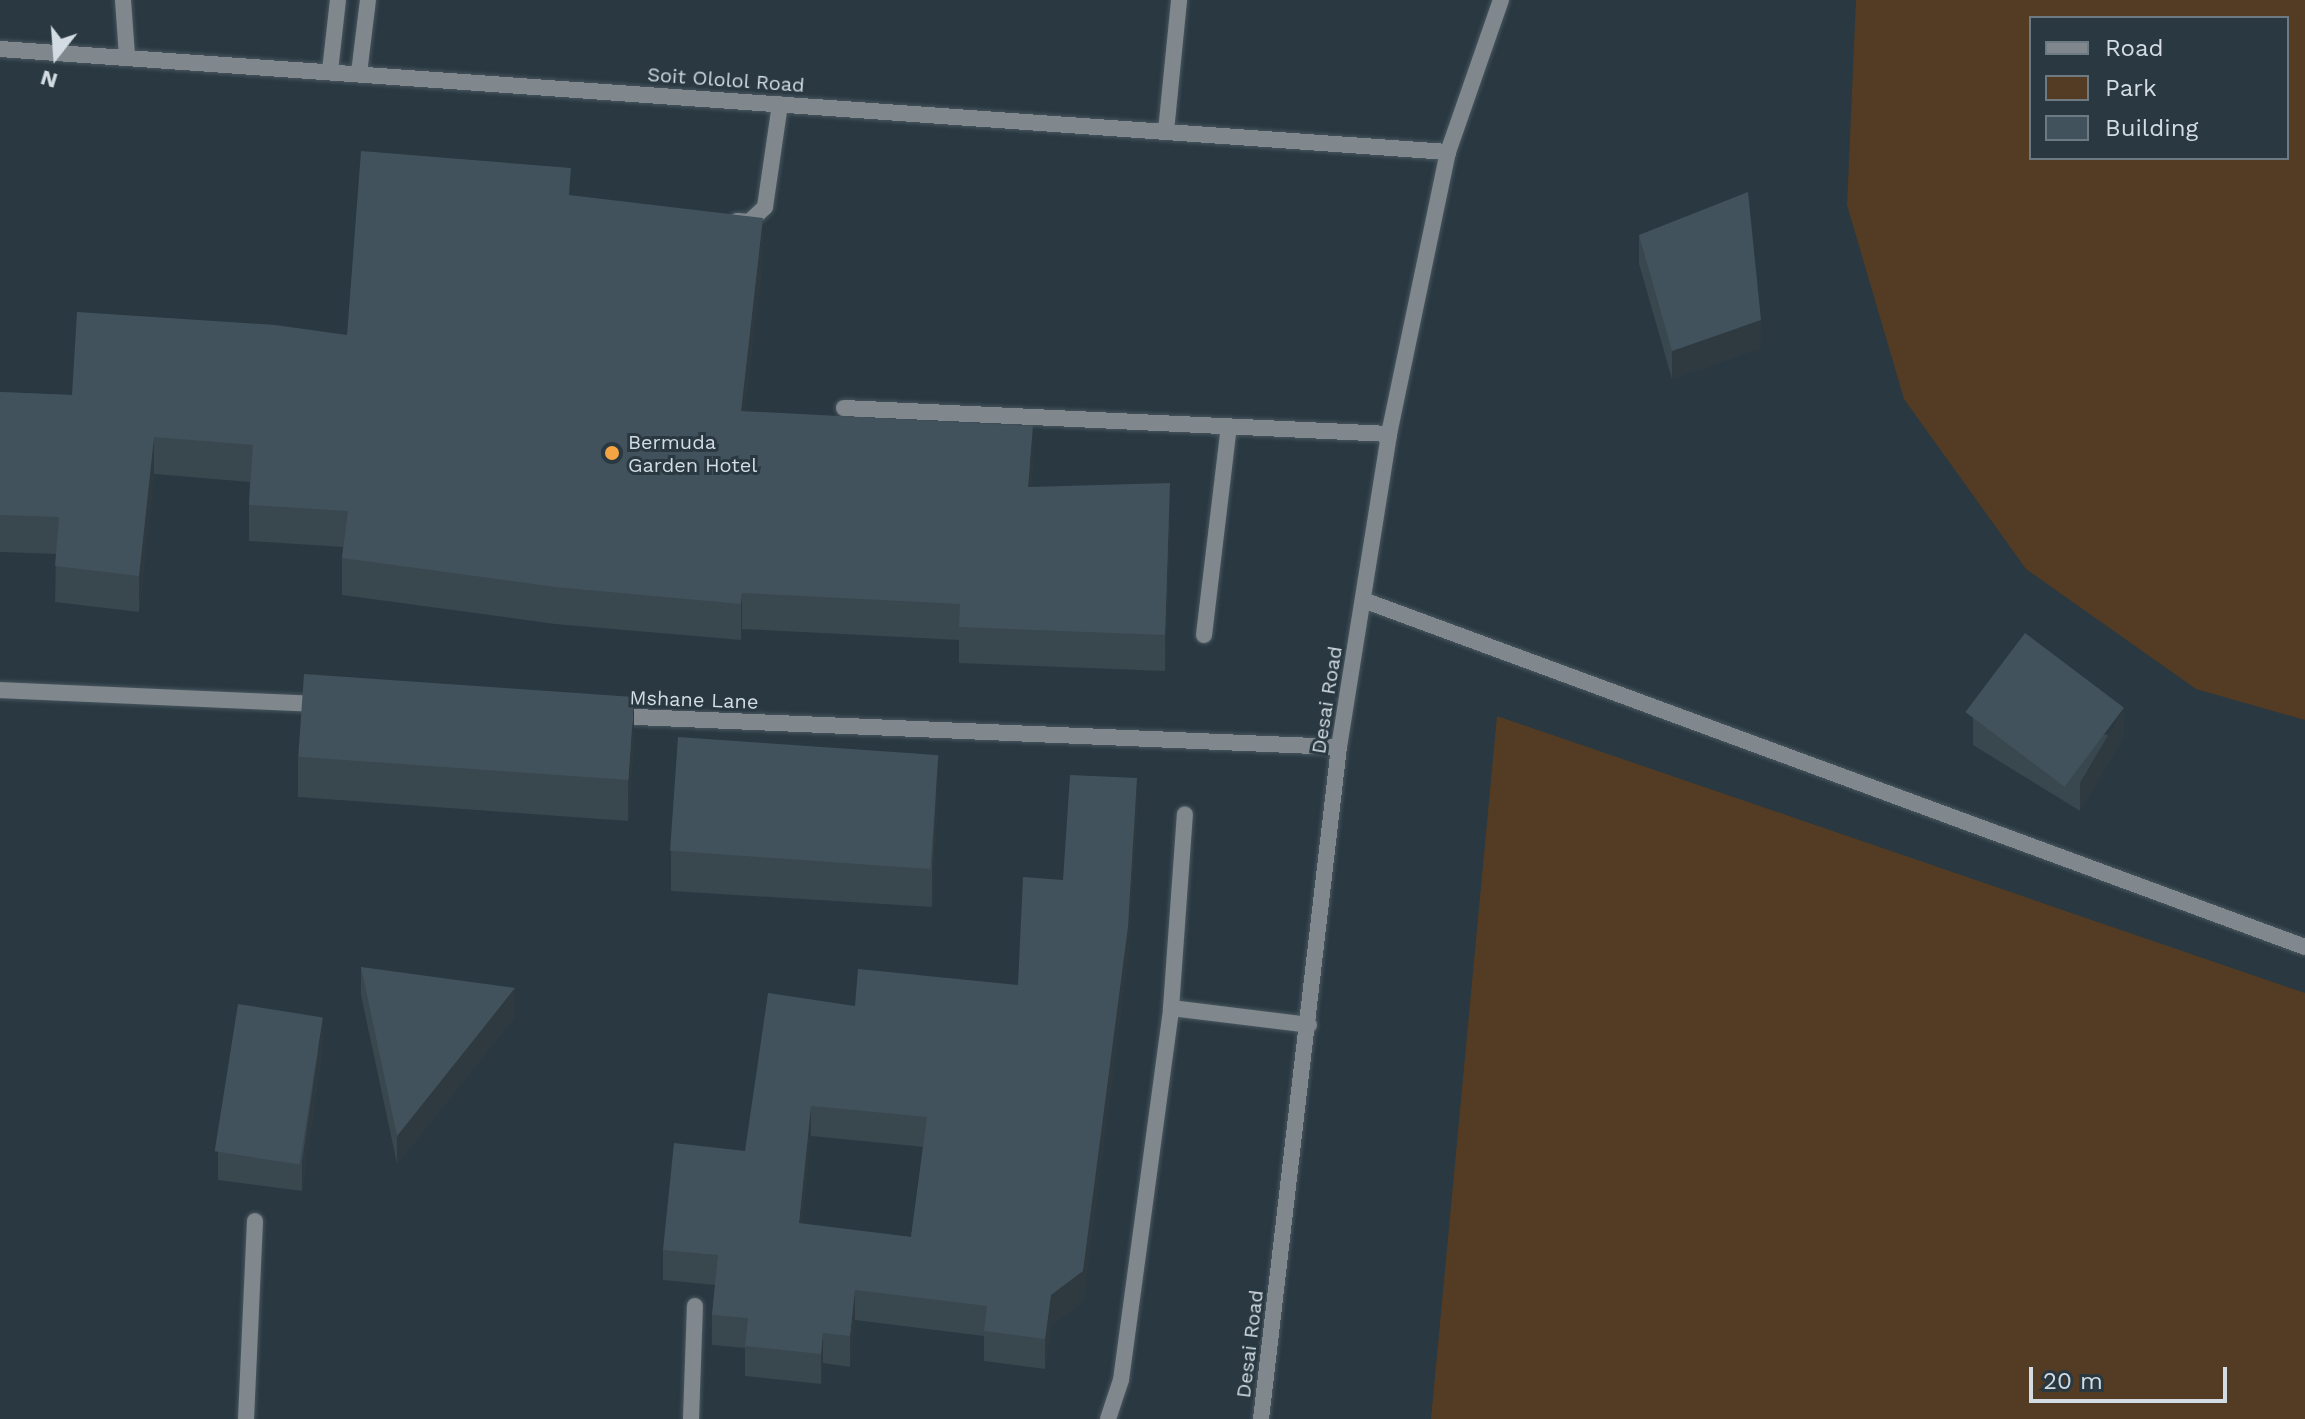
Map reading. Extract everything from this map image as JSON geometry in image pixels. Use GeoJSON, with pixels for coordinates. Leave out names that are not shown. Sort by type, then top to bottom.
{"type":"FeatureCollection","features":[{"type":"Feature","properties":{"kind":"street"},"geometry":{"type":"LineString","coordinates":[[123,0],[127,56]]}},
{"type":"Feature","properties":{"kind":"street"},"geometry":{"type":"LineString","coordinates":[[330,71],[338,0]]}},
{"type":"Feature","properties":{"kind":"street"},"geometry":{"type":"LineString","coordinates":[[359,73],[368,0]]}},
{"type":"Feature","properties":{"kind":"street"},"geometry":{"type":"LineString","coordinates":[[1166,131],[1179,0]]}},
{"type":"Feature","properties":{"kind":"street","name":"Desai Road"},"geometry":{"type":"LineString","coordinates":[[1261,1419],[1339,747],[1389,434],[1448,152],[1501,0]]}},
{"type":"Feature","properties":{"kind":"street","name":"Soit Ololol Road"},"geometry":{"type":"LineString","coordinates":[[0,49],[1448,152]]}},
{"type":"Feature","properties":{"kind":"street"},"geometry":{"type":"LineString","coordinates":[[719,220],[749,222],[765,207],[780,104]]}},
{"type":"Feature","properties":{"kind":"street"},"geometry":{"type":"LineString","coordinates":[[844,408],[1389,434]]}},
{"type":"Feature","properties":{"kind":"street"},"geometry":{"type":"LineString","coordinates":[[1204,635],[1229,426]]}},
{"type":"Feature","properties":{"kind":"street"},"geometry":{"type":"LineString","coordinates":[[1363,600],[2305,947]]}},
{"type":"Feature","properties":{"kind":"street"},"geometry":{"type":"LineString","coordinates":[[0,690],[335,704]]}},
{"type":"Feature","properties":{"kind":"street","name":"Mshane Lane"},"geometry":{"type":"LineString","coordinates":[[590,715],[1339,747]]}},
{"type":"Feature","properties":{"kind":"street"},"geometry":{"type":"LineString","coordinates":[[1108,1419],[1121,1380],[1171,1008],[1185,815]]}},
{"type":"Feature","properties":{"kind":"street"},"geometry":{"type":"LineString","coordinates":[[1171,1008],[1309,1025]]}},
{"type":"Feature","properties":{"kind":"street"},"geometry":{"type":"LineString","coordinates":[[246,1419],[255,1221]]}},
{"type":"Feature","properties":{"kind":"street"},"geometry":{"type":"LineString","coordinates":[[691,1419],[695,1306]]}},
{"type":"Feature","properties":{"kind":"green space"},"geometry":{"type":"Polygon","coordinates":[[[1856,0],[2305,0],[2305,720],[2196,689],[2026,569],[1904,399],[1847,205],[1856,0]]]}},
{"type":"Feature","properties":{"kind":"green space"},"geometry":{"type":"Polygon","coordinates":[[[1497,716],[2305,993],[2305,1419],[1431,1419],[1497,716]]]}},
{"type":"Feature","properties":{"kind":"building"},"geometry":{"type":"Polygon","coordinates":[[[361,151],[571,168],[569,195],[763,218],[741,411],[1033,426],[1028,487],[1170,483],[1165,635],[959,627],[960,604],[742,593],[741,604],[555,587],[342,558],[348,511],[249,505],[253,445],[154,437],[139,576],[55,566],[59,517],[0,515],[0,392],[72,395],[77,312],[275,325],[347,335],[361,151]]]}},
{"type":"Feature","properties":{"kind":"building"},"geometry":{"type":"Polygon","coordinates":[[[1748,192],[1761,320],[1672,351],[1639,235],[1748,192]]]}},
{"type":"Feature","properties":{"kind":"building"},"geometry":{"type":"Polygon","coordinates":[[[2025,633],[2124,708],[2064,787],[1965,712],[2025,633]]]}},
{"type":"Feature","properties":{"kind":"building"},"geometry":{"type":"Polygon","coordinates":[[[304,674],[634,697],[628,780],[298,757],[304,674]]]}},
{"type":"Feature","properties":{"kind":"building"},"geometry":{"type":"Polygon","coordinates":[[[678,737],[938,755],[930,869],[670,851],[678,737]]]}},
{"type":"Feature","properties":{"kind":"building"},"geometry":{"type":"Polygon","coordinates":[[[1070,775],[1137,778],[1128,927],[1083,1271],[1051,1295],[1045,1339],[984,1331],[987,1306],[855,1290],[850,1336],[823,1333],[821,1354],[745,1346],[748,1318],[712,1315],[718,1255],[663,1250],[674,1143],[745,1151],[768,993],[855,1006],[858,969],[1018,985],[1023,877],[1063,880],[1070,775]],[[811,1106],[799,1223],[911,1237],[927,1117],[811,1106]]]}},
{"type":"Feature","properties":{"kind":"building"},"geometry":{"type":"Polygon","coordinates":[[[361,967],[515,988],[397,1136],[361,967]]]}},
{"type":"Feature","properties":{"kind":"building"},"geometry":{"type":"Polygon","coordinates":[[[238,1004],[323,1017],[300,1165],[215,1151],[238,1004]]]}},
{"type":"Feature","properties":{"kind":"place","name":"Bermuda Garden Hotel"},"geometry":{"type":"Point","coordinates":[612,453]}}]}
